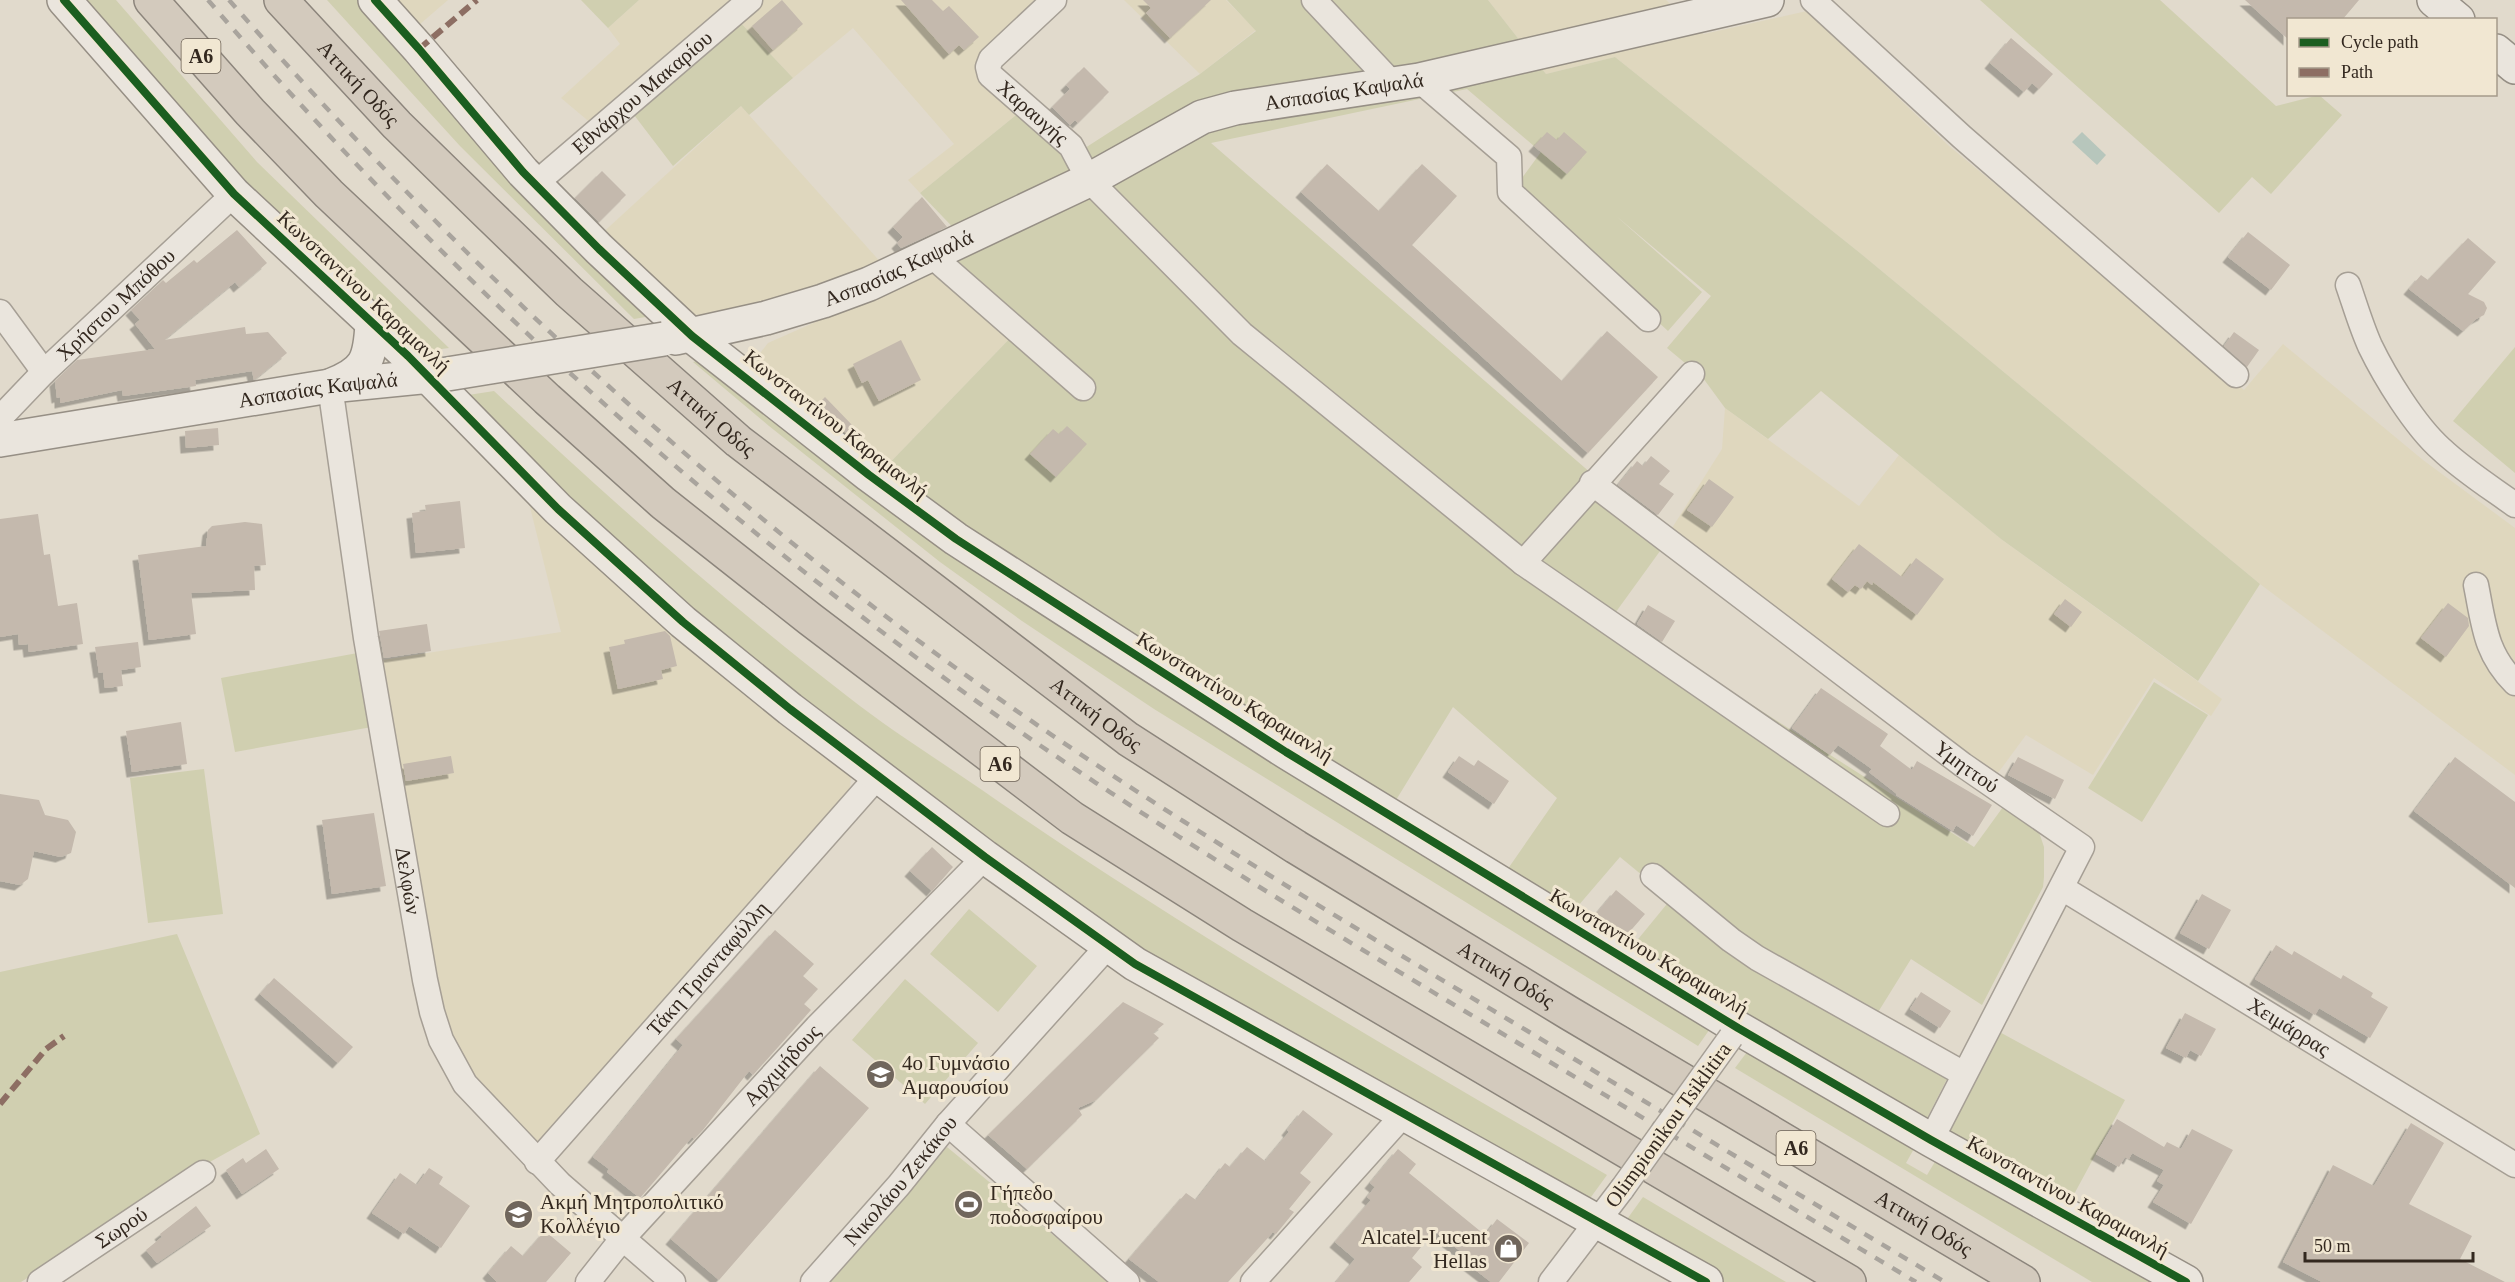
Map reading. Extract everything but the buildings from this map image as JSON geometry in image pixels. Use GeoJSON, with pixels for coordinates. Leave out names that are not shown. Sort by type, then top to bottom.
{"type":"FeatureCollection","features":[{"type":"Feature","properties":{"kind":"highway","name":"Α6"},"geometry":{"type":"LineString","coordinates":[[151,0],[250,112],[329,194],[547,399],[672,510],[819,626],[1072,819],[1271,942],[1849,1282]]}},
{"type":"Feature","properties":{"kind":"highway","name":"Αττική Οδός"},"geometry":{"type":"LineString","coordinates":[[281,0],[397,125],[569,292],[729,434],[866,541],[1128,739],[1296,847],[1549,1001],[2023,1282]]}},
{"type":"Feature","properties":{"kind":"street","name":"Κωνσταντίνου Καραμανλή"},"geometry":{"type":"LineString","coordinates":[[64,0],[234,194],[372,324],[435,376],[558,508],[668,608],[782,702],[985,858],[1135,964],[1706,1282]]}},
{"type":"Feature","properties":{"kind":"street","name":"Κωνσταντίνου Καραμανλή"},"geometry":{"type":"LineString","coordinates":[[375,0],[516,164],[600,249],[678,337],[751,381],[869,475],[956,539],[1286,752],[1734,1032],[2186,1282]]}},
{"type":"Feature","properties":{"kind":"street","name":"Εθνάρχου Μακαρίου"},"geometry":{"type":"LineString","coordinates":[[535,184],[750,0]]}},
{"type":"Feature","properties":{"kind":"street","name":"Χαραυγής"},"geometry":{"type":"LineString","coordinates":[[1054,0],[991,59],[988,70],[994,80],[1071,146],[1089,180]]}},
{"type":"Feature","properties":{"kind":"street"},"geometry":{"type":"LineString","coordinates":[[1314,0],[1406,82],[1509,157],[1510,192],[1648,319]]}},
{"type":"Feature","properties":{"kind":"street","name":"Ασπασίας Καψαλά"},"geometry":{"type":"LineString","coordinates":[[0,440],[330,386],[435,376],[678,337],[766,318],[869,284],[1089,180],[1202,117],[1235,108],[1406,82],[1691,8],[1767,0]]}},
{"type":"Feature","properties":{"kind":"street"},"geometry":{"type":"LineString","coordinates":[[1814,0],[1962,137],[2236,375]]}},
{"type":"Feature","properties":{"kind":"street"},"geometry":{"type":"LineString","coordinates":[[2434,0],[2456,18]]}},
{"type":"Feature","properties":{"kind":"street"},"geometry":{"type":"LineString","coordinates":[[2497,52],[2515,67]]}},
{"type":"Feature","properties":{"kind":"street"},"geometry":{"type":"LineString","coordinates":[[1089,180],[1242,334],[1523,564],[1887,814]]}},
{"type":"Feature","properties":{"kind":"street","name":"Χρήστου Μπόθου"},"geometry":{"type":"LineString","coordinates":[[0,418],[44,372],[234,194]]}},
{"type":"Feature","properties":{"kind":"street"},"geometry":{"type":"LineString","coordinates":[[931,255],[1083,388]]}},
{"type":"Feature","properties":{"kind":"street"},"geometry":{"type":"LineString","coordinates":[[2348,285],[2370,346],[2414,416],[2438,447],[2515,505]]}},
{"type":"Feature","properties":{"kind":"street"},"geometry":{"type":"LineString","coordinates":[[0,312],[44,372]]}},
{"type":"Feature","properties":{"kind":"street"},"geometry":{"type":"LineString","coordinates":[[751,381],[752,340],[766,318]]}},
{"type":"Feature","properties":{"kind":"street"},"geometry":{"type":"LineString","coordinates":[[330,386],[351,378],[365,365],[371,349],[372,324]]}},
{"type":"Feature","properties":{"kind":"street"},"geometry":{"type":"LineString","coordinates":[[1523,564],[1592,483],[1692,374]]}},
{"type":"Feature","properties":{"kind":"street","name":"Δελφών"},"geometry":{"type":"LineString","coordinates":[[330,386],[366,638],[432,1012],[441,1040],[465,1084],[537,1162],[622,1239],[674,1282]]}},
{"type":"Feature","properties":{"kind":"street","name":"Υμηττού"},"geometry":{"type":"LineString","coordinates":[[1592,483],[1963,765],[2082,847],[1931,1140]]}},
{"type":"Feature","properties":{"kind":"street"},"geometry":{"type":"LineString","coordinates":[[2476,585],[2489,647],[2498,663],[2515,683]]}},
{"type":"Feature","properties":{"kind":"street","name":"Τάκη Τριανταφύλλη"},"geometry":{"type":"LineString","coordinates":[[537,1162],[878,776]]}},
{"type":"Feature","properties":{"kind":"street","name":"Αρχιμήδους"},"geometry":{"type":"LineString","coordinates":[[588,1282],[622,1239],[817,1027],[985,858]]}},
{"type":"Feature","properties":{"kind":"street"},"geometry":{"type":"LineString","coordinates":[[1653,876],[1731,940],[1757,958],[1964,1074]]}},
{"type":"Feature","properties":{"kind":"street","name":"Χειμάρρας"},"geometry":{"type":"LineString","coordinates":[[2062,888],[2515,1165]]}},
{"type":"Feature","properties":{"kind":"street","name":"Νικολάου Ζεκάκου"},"geometry":{"type":"LineString","coordinates":[[813,1282],[899,1185],[948,1124],[1107,946]]}},
{"type":"Feature","properties":{"kind":"street","name":"Olimpionikou Tsiklitira"},"geometry":{"type":"LineString","coordinates":[[1551,1282],[1600,1221],[1734,1032]]}},
{"type":"Feature","properties":{"kind":"street"},"geometry":{"type":"LineString","coordinates":[[1253,1282],[1404,1114]]}},
{"type":"Feature","properties":{"kind":"street"},"geometry":{"type":"LineString","coordinates":[[948,1124],[1127,1282]]}},
{"type":"Feature","properties":{"kind":"street","name":"Σωρού"},"geometry":{"type":"LineString","coordinates":[[40,1282],[203,1173]]}},
{"type":"Feature","properties":{"kind":"shaded area"},"geometry":{"type":"Polygon","coordinates":[[[384,0],[448,0],[412,31],[384,0]]]}},
{"type":"Feature","properties":{"kind":"shaded area"},"geometry":{"type":"Polygon","coordinates":[[[639,0],[1049,0],[989,59],[1036,99],[920,193],[908,180],[954,144],[853,28],[793,78],[737,19],[605,135],[561,98],[620,44],[608,28],[639,0]]]}},
{"type":"Feature","properties":{"kind":"shaded area"},"geometry":{"type":"Polygon","coordinates":[[[1124,0],[1226,0],[1256,30],[1200,74],[1124,0]]]}},
{"type":"Feature","properties":{"kind":"shaded area"},"geometry":{"type":"Polygon","coordinates":[[[1488,0],[1666,0],[1704,34],[1807,11],[1949,146],[2244,390],[2283,344],[2423,460],[2515,528],[2515,775],[2260,584],[1860,253],[1615,57],[1546,74],[1488,0]]]}},
{"type":"Feature","properties":{"kind":"shaded area"},"geometry":{"type":"Polygon","coordinates":[[[741,106],[884,266],[721,317],[688,314],[598,237],[741,106]]]}},
{"type":"Feature","properties":{"kind":"shaded area"},"geometry":{"type":"Polygon","coordinates":[[[2082,132],[2106,155],[2097,165],[2072,142],[2082,132]]]}},
{"type":"Feature","properties":{"kind":"shaded area"},"geometry":{"type":"Polygon","coordinates":[[[940,260],[1017,331],[879,474],[759,374],[757,357],[768,343],[899,285],[940,260]]]}},
{"type":"Feature","properties":{"kind":"shaded area"},"geometry":{"type":"Polygon","coordinates":[[[1725,408],[1859,506],[1899,455],[2001,539],[2222,699],[2211,716],[2154,678],[2093,775],[2026,735],[1995,777],[1670,536],[1672,528],[1722,449],[1725,408]]]}},
{"type":"Feature","properties":{"kind":"shaded area"},"geometry":{"type":"Polygon","coordinates":[[[527,495],[851,776],[850,787],[839,805],[535,1144],[467,1075],[445,1030],[383,660],[561,632],[527,495]]]}},
{"type":"Feature","properties":{"kind":"green space"},"geometry":{"type":"Polygon","coordinates":[[[80,0],[116,0],[257,162],[449,348],[418,352],[243,187],[80,0]]]}},
{"type":"Feature","properties":{"kind":"green space"},"geometry":{"type":"Polygon","coordinates":[[[327,0],[358,0],[657,315],[634,319],[460,146],[327,0]]]}},
{"type":"Feature","properties":{"kind":"green space"},"geometry":{"type":"Polygon","coordinates":[[[581,0],[639,0],[608,28],[581,0]]]}},
{"type":"Feature","properties":{"kind":"green space"},"geometry":{"type":"Polygon","coordinates":[[[1227,0],[1488,0],[1546,74],[1615,57],[1860,253],[2260,584],[2198,681],[2001,539],[1821,391],[1768,439],[1725,408],[1703,378],[1667,348],[1711,296],[1615,215],[1702,292],[1668,331],[1514,189],[1541,152],[1467,89],[1211,143],[1668,540],[1613,616],[1974,847],[2003,807],[2039,832],[2044,847],[2043,887],[1982,1005],[1911,959],[1867,1030],[1950,1073],[1923,1126],[1630,949],[1671,899],[1620,857],[1572,913],[1505,873],[1557,798],[1453,707],[1393,805],[879,474],[1017,331],[940,260],[966,241],[920,193],[1036,99],[1085,148],[1200,74],[1256,31],[1227,0]]]}},
{"type":"Feature","properties":{"kind":"green space"},"geometry":{"type":"Polygon","coordinates":[[[1980,0],[2160,0],[2276,106],[2320,96],[2342,115],[2271,194],[2252,177],[2219,213],[1980,0]]]}},
{"type":"Feature","properties":{"kind":"green space"},"geometry":{"type":"Polygon","coordinates":[[[737,19],[793,78],[749,115],[741,106],[673,166],[631,111],[737,19]]]}},
{"type":"Feature","properties":{"kind":"green space"},"geometry":{"type":"Polygon","coordinates":[[[2515,347],[2515,473],[2453,421],[2515,347]]]}},
{"type":"Feature","properties":{"kind":"green space"},"geometry":{"type":"Polygon","coordinates":[[[708,358],[1712,1026],[1698,1046],[1154,709],[1022,621],[940,562],[769,426],[693,362],[708,358]]]}},
{"type":"Feature","properties":{"kind":"green space"},"geometry":{"type":"Polygon","coordinates":[[[494,391],[711,586],[880,721],[1058,842],[1212,941],[1607,1175],[1583,1208],[1154,969],[681,606],[462,396],[494,391]]]}},
{"type":"Feature","properties":{"kind":"green space"},"geometry":{"type":"Polygon","coordinates":[[[363,652],[377,726],[235,752],[221,678],[363,652]]]}},
{"type":"Feature","properties":{"kind":"green space"},"geometry":{"type":"Polygon","coordinates":[[[2154,682],[2208,715],[2142,822],[2088,788],[2154,682]]]}},
{"type":"Feature","properties":{"kind":"green space"},"geometry":{"type":"Polygon","coordinates":[[[204,769],[223,914],[148,923],[130,778],[204,769]]]}},
{"type":"Feature","properties":{"kind":"green space"},"geometry":{"type":"Polygon","coordinates":[[[969,909],[1037,966],[998,1012],[930,954],[969,909]]]}},
{"type":"Feature","properties":{"kind":"green space"},"geometry":{"type":"Polygon","coordinates":[[[177,934],[260,1134],[208,1163],[21,1282],[0,1282],[0,972],[177,934]]]}},
{"type":"Feature","properties":{"kind":"green space"},"geometry":{"type":"Polygon","coordinates":[[[905,979],[978,1043],[925,1104],[852,1040],[905,979]]]}},
{"type":"Feature","properties":{"kind":"green space"},"geometry":{"type":"Polygon","coordinates":[[[1994,1029],[2125,1100],[2072,1198],[1946,1130],[1994,1029]]]}},
{"type":"Feature","properties":{"kind":"green space"},"geometry":{"type":"Polygon","coordinates":[[[1750,1048],[1915,1147],[1906,1163],[1927,1175],[1936,1160],[2159,1282],[2092,1282],[1735,1068],[1750,1048]]]}},
{"type":"Feature","properties":{"kind":"green space"},"geometry":{"type":"Polygon","coordinates":[[[947,1147],[1110,1282],[826,1282],[947,1147]]]}},
{"type":"Feature","properties":{"kind":"green space"},"geometry":{"type":"Polygon","coordinates":[[[1643,1197],[1786,1282],[1715,1282],[1620,1229],[1643,1197]]]}},
{"type":"Feature","properties":{"kind":"railway"},"geometry":{"type":"LineString","coordinates":[[208,0],[290,93],[375,183],[462,272],[552,357],[740,520],[936,672],[1078,771],[1223,864],[1916,1282]]}},
{"type":"Feature","properties":{"kind":"railway"},"geometry":{"type":"LineString","coordinates":[[229,0],[372,156],[521,305],[598,377],[758,515],[920,642],[1001,700],[1167,811],[1423,969],[1945,1282]]}},
{"type":"Feature","properties":{"kind":"marked path"},"geometry":{"type":"LineString","coordinates":[[419,49],[477,0]]}},
{"type":"Feature","properties":{"kind":"marked path"},"geometry":{"type":"LineString","coordinates":[[0,1104],[46,1049],[64,1036]]}},
{"type":"Feature","properties":{"kind":"cycle path"},"geometry":{"type":"LineString","coordinates":[[64,0],[234,194],[408,356],[558,509],[683,622],[790,709],[985,857],[1135,964],[1706,1282]]}},
{"type":"Feature","properties":{"kind":"cycle path"},"geometry":{"type":"LineString","coordinates":[[375,0],[523,172],[599,249],[692,336],[869,475],[956,539],[1286,752],[1738,1028],[1931,1140],[2186,1282]]}},
{"type":"Feature","properties":{"kind":"place","name":"4ο Γυμνάσιο Αμαρουσίου"},"geometry":{"type":"Point","coordinates":[881,1075]}},
{"type":"Feature","properties":{"kind":"place","name":"Γήπεδο ποδοσφαίρου"},"geometry":{"type":"Point","coordinates":[969,1205]}},
{"type":"Feature","properties":{"kind":"place","name":"Ακμή Μητροπολιτικό Κολλέγιο"},"geometry":{"type":"Point","coordinates":[519,1214]}},
{"type":"Feature","properties":{"kind":"place","name":"Alcatel-Lucent Hellas"},"geometry":{"type":"Point","coordinates":[1508,1249]}}]}
